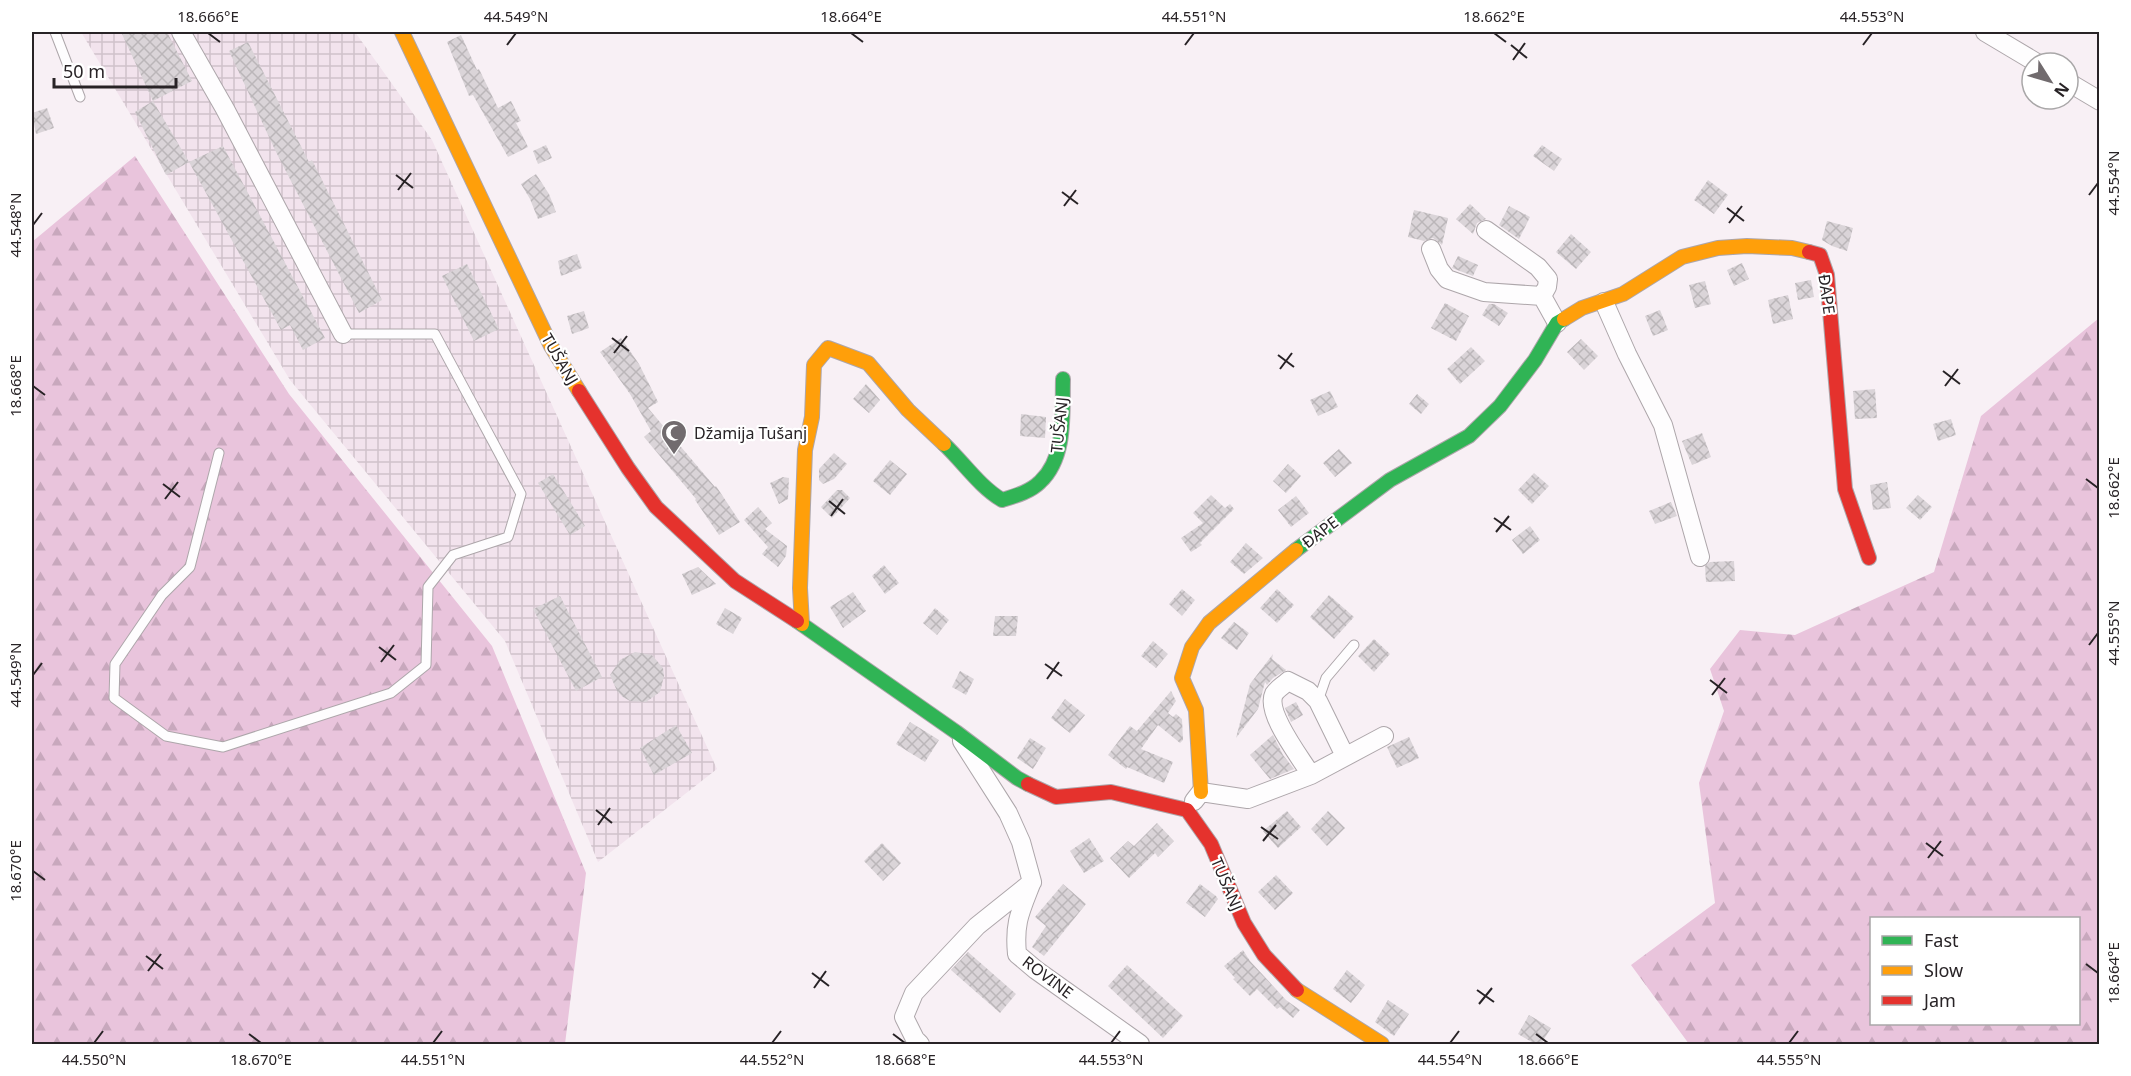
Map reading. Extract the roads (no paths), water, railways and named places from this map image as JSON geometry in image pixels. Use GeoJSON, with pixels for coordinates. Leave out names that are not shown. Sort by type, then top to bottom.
{"type":"FeatureCollection","features":[{"type":"Feature","properties":{"kind":"street"},"geometry":{"type":"LineString","coordinates":[[181,32],[225,109],[343,334]]}},
{"type":"Feature","properties":{"kind":"street","name":"TUŠANJ"},"geometry":{"type":"LineString","coordinates":[[402,32],[551,346],[628,468],[656,507],[735,581],[802,624],[956,732],[1017,778],[1056,796],[1111,792],[1187,810],[1211,844],[1244,923],[1264,955],[1297,990],[1382,1044]]}},
{"type":"Feature","properties":{"kind":"street"},"geometry":{"type":"LineString","coordinates":[[1985,32],[2020,53]]}},
{"type":"Feature","properties":{"kind":"street"},"geometry":{"type":"LineString","coordinates":[[2080,89],[2100,101]]}},
{"type":"Feature","properties":{"kind":"street"},"geometry":{"type":"LineString","coordinates":[[1486,230],[1538,267],[1548,279],[1542,296]]}},
{"type":"Feature","properties":{"kind":"street","name":"ĐAPE"},"geometry":{"type":"LineString","coordinates":[[1201,792],[1196,710],[1182,678],[1192,647],[1209,623],[1297,549],[1390,480],[1469,436],[1500,406],[1535,360],[1557,323],[1582,308],[1623,294],[1682,258],[1718,248],[1748,246],[1792,248],[1820,255],[1827,275],[1845,489],[1869,558]]}},
{"type":"Feature","properties":{"kind":"street"},"geometry":{"type":"LineString","coordinates":[[1431,249],[1446,279],[1484,292],[1542,296]]}},
{"type":"Feature","properties":{"kind":"street"},"geometry":{"type":"LineString","coordinates":[[1542,296],[1557,323]]}},
{"type":"Feature","properties":{"kind":"street"},"geometry":{"type":"LineString","coordinates":[[1604,302],[1663,425],[1700,556]]}},
{"type":"Feature","properties":{"kind":"street","name":"TUŠANJ"},"geometry":{"type":"LineString","coordinates":[[802,624],[800,588],[805,450],[812,417],[814,365],[828,348],[868,363],[908,410],[963,462],[987,491],[1002,500],[1022,495],[1046,478],[1058,454],[1063,379]]}},
{"type":"Feature","properties":{"kind":"street"},"geometry":{"type":"LineString","coordinates":[[1311,775],[1276,718],[1272,706],[1275,693],[1288,681],[1308,691],[1318,701],[1345,756]]}},
{"type":"Feature","properties":{"kind":"street","name":"TUŠANJ"},"geometry":{"type":"LineString","coordinates":[[956,732],[1008,813],[1021,842],[1032,882]]}},
{"type":"Feature","properties":{"kind":"street"},"geometry":{"type":"LineString","coordinates":[[1187,810],[1201,792],[1248,799],[1311,775],[1384,736]]}},
{"type":"Feature","properties":{"kind":"street"},"geometry":{"type":"LineString","coordinates":[[920,1044],[904,1017],[914,993],[977,926],[1032,882]]}},
{"type":"Feature","properties":{"kind":"street","name":"ROVINE"},"geometry":{"type":"LineString","coordinates":[[1032,882],[1017,917],[1017,954],[1140,1044]]}},
{"type":"Feature","properties":{"kind":"lane"},"geometry":{"type":"LineString","coordinates":[[55,32],[80,97]]}},
{"type":"Feature","properties":{"kind":"lane"},"geometry":{"type":"LineString","coordinates":[[219,453],[190,567],[162,595],[115,664],[114,698],[166,735],[223,747],[391,693],[426,665],[428,587],[453,555],[508,537],[521,494],[435,334],[343,334]]}},
{"type":"Feature","properties":{"kind":"lane"},"geometry":{"type":"LineString","coordinates":[[1318,701],[1326,678],[1354,645]]}},
{"type":"Feature","properties":{"kind":"place","name":"Džamija Tušanj"},"geometry":{"type":"Point","coordinates":[674,456]}}]}
